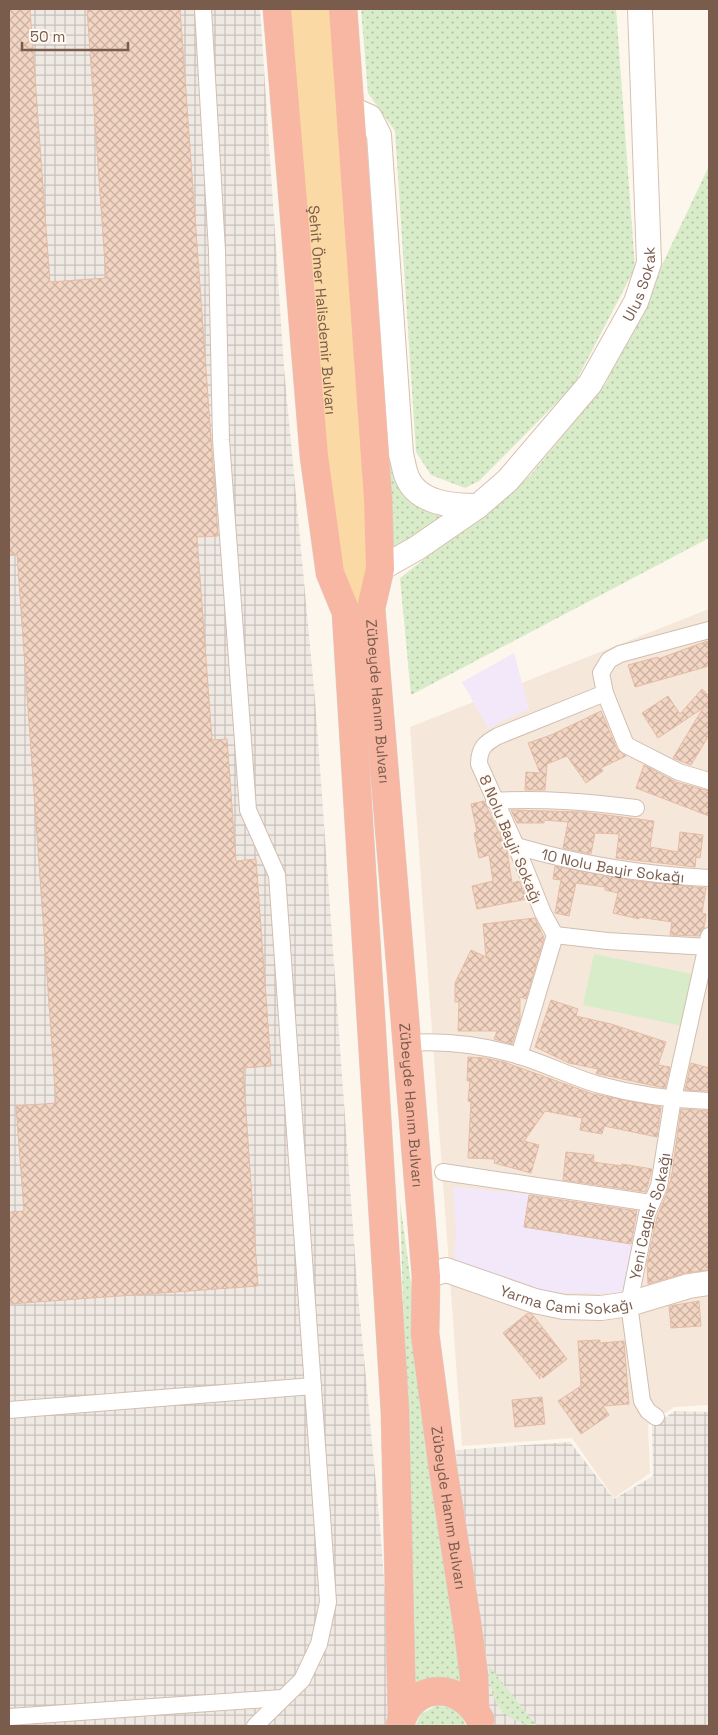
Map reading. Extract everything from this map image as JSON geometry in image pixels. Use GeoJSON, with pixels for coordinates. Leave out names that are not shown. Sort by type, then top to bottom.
{"type":"FeatureCollection","features":[{"type":"Feature","properties":{"kind":"highway"},"geometry":{"type":"LineString","coordinates":[[277,9],[314,456],[330,573],[358,610],[380,568],[378,499],[343,9]]}},
{"type":"Feature","properties":{"kind":"highway","name":"Zübeyde Hanım Bulvarı"},"geometry":{"type":"LineString","coordinates":[[358,610],[407,1043],[426,1276],[425,1334],[468,1632],[478,1718]]}},
{"type":"Feature","properties":{"kind":"highway","name":"Zübeyde Hanım Bulvarı"},"geometry":{"type":"LineString","coordinates":[[358,610],[395,1412],[401,1721]]}},
{"type":"Feature","properties":{"kind":"highway","name":"Zübeyde Hanım Bulvarı"},"geometry":{"type":"LineString","coordinates":[[401,1721],[409,1705],[419,1697],[430,1692],[443,1691],[456,1694],[467,1700],[478,1718]]}},
{"type":"Feature","properties":{"kind":"main road","name":"Şehit Ömer Halisdemir Bulvarı"},"geometry":{"type":"LineString","coordinates":[[298,9],[358,610]]}},
{"type":"Feature","properties":{"kind":"main road","name":"Şehit Ömer Halisdemir Bulvarı"},"geometry":{"type":"LineString","coordinates":[[318,9],[348,499]]}},
{"type":"Feature","properties":{"kind":"street"},"geometry":{"type":"LineString","coordinates":[[203,9],[217,251],[222,440],[248,810],[277,875],[328,1602],[319,1644],[302,1680],[255,1726]]}},
{"type":"Feature","properties":{"kind":"street","name":"Ulus Sokak"},"geometry":{"type":"LineString","coordinates":[[380,568],[417,548],[478,506],[508,480],[590,384],[636,302],[649,263],[640,9]]}},
{"type":"Feature","properties":{"kind":"street"},"geometry":{"type":"LineString","coordinates":[[349,108],[370,117],[379,135],[402,454],[407,478],[421,494],[449,506],[478,506]]}},
{"type":"Feature","properties":{"kind":"street"},"geometry":{"type":"LineString","coordinates":[[709,630],[620,654],[609,660],[601,673],[605,693],[626,745],[680,772],[709,781]]}},
{"type":"Feature","properties":{"kind":"street","name":"8 Nolu Bayir Sokağı"},"geometry":{"type":"LineString","coordinates":[[555,935],[543,913],[516,846],[494,801],[479,764],[479,754],[484,744],[498,736],[605,693]]}},
{"type":"Feature","properties":{"kind":"street"},"geometry":{"type":"LineString","coordinates":[[494,801],[534,798],[636,808]]}},
{"type":"Feature","properties":{"kind":"street","name":"10 Nolu Bayir Sokağı"},"geometry":{"type":"LineString","coordinates":[[516,846],[559,858],[620,868],[709,878]]}},
{"type":"Feature","properties":{"kind":"street"},"geometry":{"type":"LineString","coordinates":[[519,1056],[555,935],[607,942],[709,943]]}},
{"type":"Feature","properties":{"kind":"street","name":"Yeni Caglar Sokağı"},"geometry":{"type":"LineString","coordinates":[[656,1417],[648,1410],[642,1400],[629,1304],[647,1214],[659,1186],[673,1098],[709,943]]}},
{"type":"Feature","properties":{"kind":"street"},"geometry":{"type":"LineString","coordinates":[[407,1043],[437,1041],[462,1044],[519,1056],[596,1084],[637,1093],[709,1100]]}},
{"type":"Feature","properties":{"kind":"street"},"geometry":{"type":"LineString","coordinates":[[442,1172],[651,1203]]}},
{"type":"Feature","properties":{"kind":"street","name":"Yarma Cami Sokağı"},"geometry":{"type":"LineString","coordinates":[[426,1276],[446,1270],[536,1301],[564,1307],[601,1308],[629,1304],[690,1286],[709,1283]]}},
{"type":"Feature","properties":{"kind":"street"},"geometry":{"type":"LineString","coordinates":[[9,1410],[313,1386]]}},
{"type":"Feature","properties":{"kind":"street"},"geometry":{"type":"LineString","coordinates":[[9,1717],[282,1698]]}},
{"type":"Feature","properties":{"kind":"shaded area"},"geometry":{"type":"Polygon","coordinates":[[[9,9],[260,9],[284,368],[315,699],[357,1284],[380,1526],[395,1726],[9,1726],[9,9]]]}},
{"type":"Feature","properties":{"kind":"shaded area"},"geometry":{"type":"Polygon","coordinates":[[[709,609],[709,1405],[674,1407],[648,1425],[650,1473],[614,1498],[572,1438],[462,1446],[410,727],[709,609]]]}},
{"type":"Feature","properties":{"kind":"shaded area"},"geometry":{"type":"Polygon","coordinates":[[[514,653],[529,709],[488,728],[462,682],[514,653]]]}},
{"type":"Feature","properties":{"kind":"shaded area"},"geometry":{"type":"Polygon","coordinates":[[[453,1187],[529,1194],[639,1211],[622,1294],[544,1292],[482,1272],[454,1259],[456,1233],[453,1187]]]}},
{"type":"Feature","properties":{"kind":"shaded area"},"geometry":{"type":"Polygon","coordinates":[[[675,1411],[709,1412],[709,1726],[481,1726],[465,1609],[456,1450],[570,1442],[614,1499],[653,1476],[652,1426],[675,1411]]]}},
{"type":"Feature","properties":{"kind":"green space"},"geometry":{"type":"Polygon","coordinates":[[[361,9],[616,9],[635,268],[574,385],[479,481],[465,488],[431,475],[416,452],[395,131],[368,93],[361,9]]]}},
{"type":"Feature","properties":{"kind":"green space"},"geometry":{"type":"Polygon","coordinates":[[[362,126],[367,126],[403,487],[442,510],[443,517],[391,554],[362,126]]]}},
{"type":"Feature","properties":{"kind":"green space"},"geometry":{"type":"Polygon","coordinates":[[[709,166],[709,538],[411,695],[400,578],[529,477],[606,383],[709,166]]]}},
{"type":"Feature","properties":{"kind":"green space"},"geometry":{"type":"Polygon","coordinates":[[[594,954],[692,974],[682,1026],[583,1005],[594,954]]]}},
{"type":"Feature","properties":{"kind":"green space"},"geometry":{"type":"Polygon","coordinates":[[[400,1202],[466,1687],[415,1691],[400,1202]]]}},
{"type":"Feature","properties":{"kind":"green space"},"geometry":{"type":"Polygon","coordinates":[[[489,1666],[537,1726],[514,1720],[499,1707],[491,1689],[489,1666]]]}},
{"type":"Feature","properties":{"kind":"green space"},"geometry":{"type":"Polygon","coordinates":[[[436,1706],[446,1707],[455,1711],[462,1717],[466,1726],[415,1726],[421,1714],[436,1706]]]}},
{"type":"Feature","properties":{"kind":"building"},"geometry":{"type":"Polygon","coordinates":[[[9,9],[30,9],[50,282],[106,278],[87,9],[180,9],[218,536],[197,537],[212,740],[227,739],[236,861],[256,859],[271,1066],[243,1068],[258,1286],[9,1304],[9,1212],[24,1211],[16,1106],[56,1103],[17,554],[9,555],[9,9]]]}},
{"type":"Feature","properties":{"kind":"building"},"geometry":{"type":"Polygon","coordinates":[[[707,641],[709,647],[709,666],[635,687],[628,665],[658,657],[658,659],[707,641]]]}},
{"type":"Feature","properties":{"kind":"building"},"geometry":{"type":"Polygon","coordinates":[[[702,689],[709,696],[709,735],[691,765],[673,758],[703,708],[658,738],[642,713],[668,696],[680,714],[702,689]]]}},
{"type":"Feature","properties":{"kind":"building"},"geometry":{"type":"Polygon","coordinates":[[[601,711],[617,749],[626,756],[601,768],[603,771],[586,783],[567,756],[547,764],[545,790],[525,790],[526,772],[540,773],[528,743],[551,735],[601,711]]]}},
{"type":"Feature","properties":{"kind":"building"},"geometry":{"type":"Polygon","coordinates":[[[644,765],[676,782],[709,791],[709,816],[636,788],[644,765]]]}},
{"type":"Feature","properties":{"kind":"building"},"geometry":{"type":"Polygon","coordinates":[[[484,801],[507,850],[512,883],[519,881],[527,899],[477,909],[472,886],[493,881],[489,855],[479,858],[474,833],[477,832],[471,804],[484,801]]]}},
{"type":"Feature","properties":{"kind":"building"},"geometry":{"type":"Polygon","coordinates":[[[511,810],[582,812],[654,821],[650,847],[678,852],[680,832],[703,835],[700,858],[696,857],[695,867],[616,858],[619,834],[595,833],[591,854],[563,848],[568,822],[544,820],[544,823],[517,823],[511,810]]]}},
{"type":"Feature","properties":{"kind":"building"},"geometry":{"type":"Polygon","coordinates":[[[555,866],[635,881],[706,888],[702,913],[706,914],[704,928],[699,936],[670,935],[672,922],[639,917],[639,919],[613,913],[618,893],[605,890],[605,887],[576,883],[569,916],[555,913],[561,880],[553,879],[555,866]]]}},
{"type":"Feature","properties":{"kind":"building"},"geometry":{"type":"Polygon","coordinates":[[[535,918],[544,938],[526,999],[520,997],[520,1019],[512,1044],[494,1039],[497,1031],[458,1031],[459,1002],[455,1002],[455,983],[471,950],[486,957],[483,924],[535,918]]]}},
{"type":"Feature","properties":{"kind":"building"},"geometry":{"type":"Polygon","coordinates":[[[551,1000],[578,1009],[576,1016],[611,1024],[666,1042],[658,1065],[670,1067],[665,1088],[596,1074],[598,1069],[569,1063],[535,1047],[551,1000]]]}},
{"type":"Feature","properties":{"kind":"building"},"geometry":{"type":"Polygon","coordinates":[[[468,1057],[504,1062],[593,1094],[661,1107],[657,1137],[604,1126],[602,1134],[580,1130],[582,1118],[545,1111],[524,1141],[539,1145],[531,1173],[494,1163],[495,1159],[468,1158],[471,1102],[468,1101],[470,1081],[467,1081],[468,1057]]]}},
{"type":"Feature","properties":{"kind":"building"},"geometry":{"type":"Polygon","coordinates":[[[691,1063],[709,1068],[709,1091],[685,1090],[691,1063]]]}},
{"type":"Feature","properties":{"kind":"building"},"geometry":{"type":"Polygon","coordinates":[[[681,1109],[709,1111],[709,1270],[685,1273],[648,1284],[647,1264],[657,1217],[668,1190],[672,1173],[681,1109]]]}},
{"type":"Feature","properties":{"kind":"building"},"geometry":{"type":"Polygon","coordinates":[[[566,1152],[594,1155],[593,1162],[652,1169],[646,1192],[563,1180],[566,1152]]]}},
{"type":"Feature","properties":{"kind":"building"},"geometry":{"type":"Polygon","coordinates":[[[529,1195],[637,1211],[631,1244],[524,1227],[529,1195]]]}},
{"type":"Feature","properties":{"kind":"building"},"geometry":{"type":"Polygon","coordinates":[[[699,1301],[701,1326],[671,1328],[669,1306],[699,1301]]]}},
{"type":"Feature","properties":{"kind":"building"},"geometry":{"type":"Polygon","coordinates":[[[528,1313],[532,1314],[567,1359],[543,1378],[539,1373],[540,1379],[503,1333],[528,1313]]]}},
{"type":"Feature","properties":{"kind":"building"},"geometry":{"type":"Polygon","coordinates":[[[600,1340],[600,1343],[624,1341],[629,1404],[603,1406],[609,1415],[581,1434],[558,1401],[581,1386],[578,1341],[600,1340]]]}},
{"type":"Feature","properties":{"kind":"building"},"geometry":{"type":"Polygon","coordinates":[[[542,1397],[545,1424],[515,1427],[512,1400],[542,1397]]]}}]}
